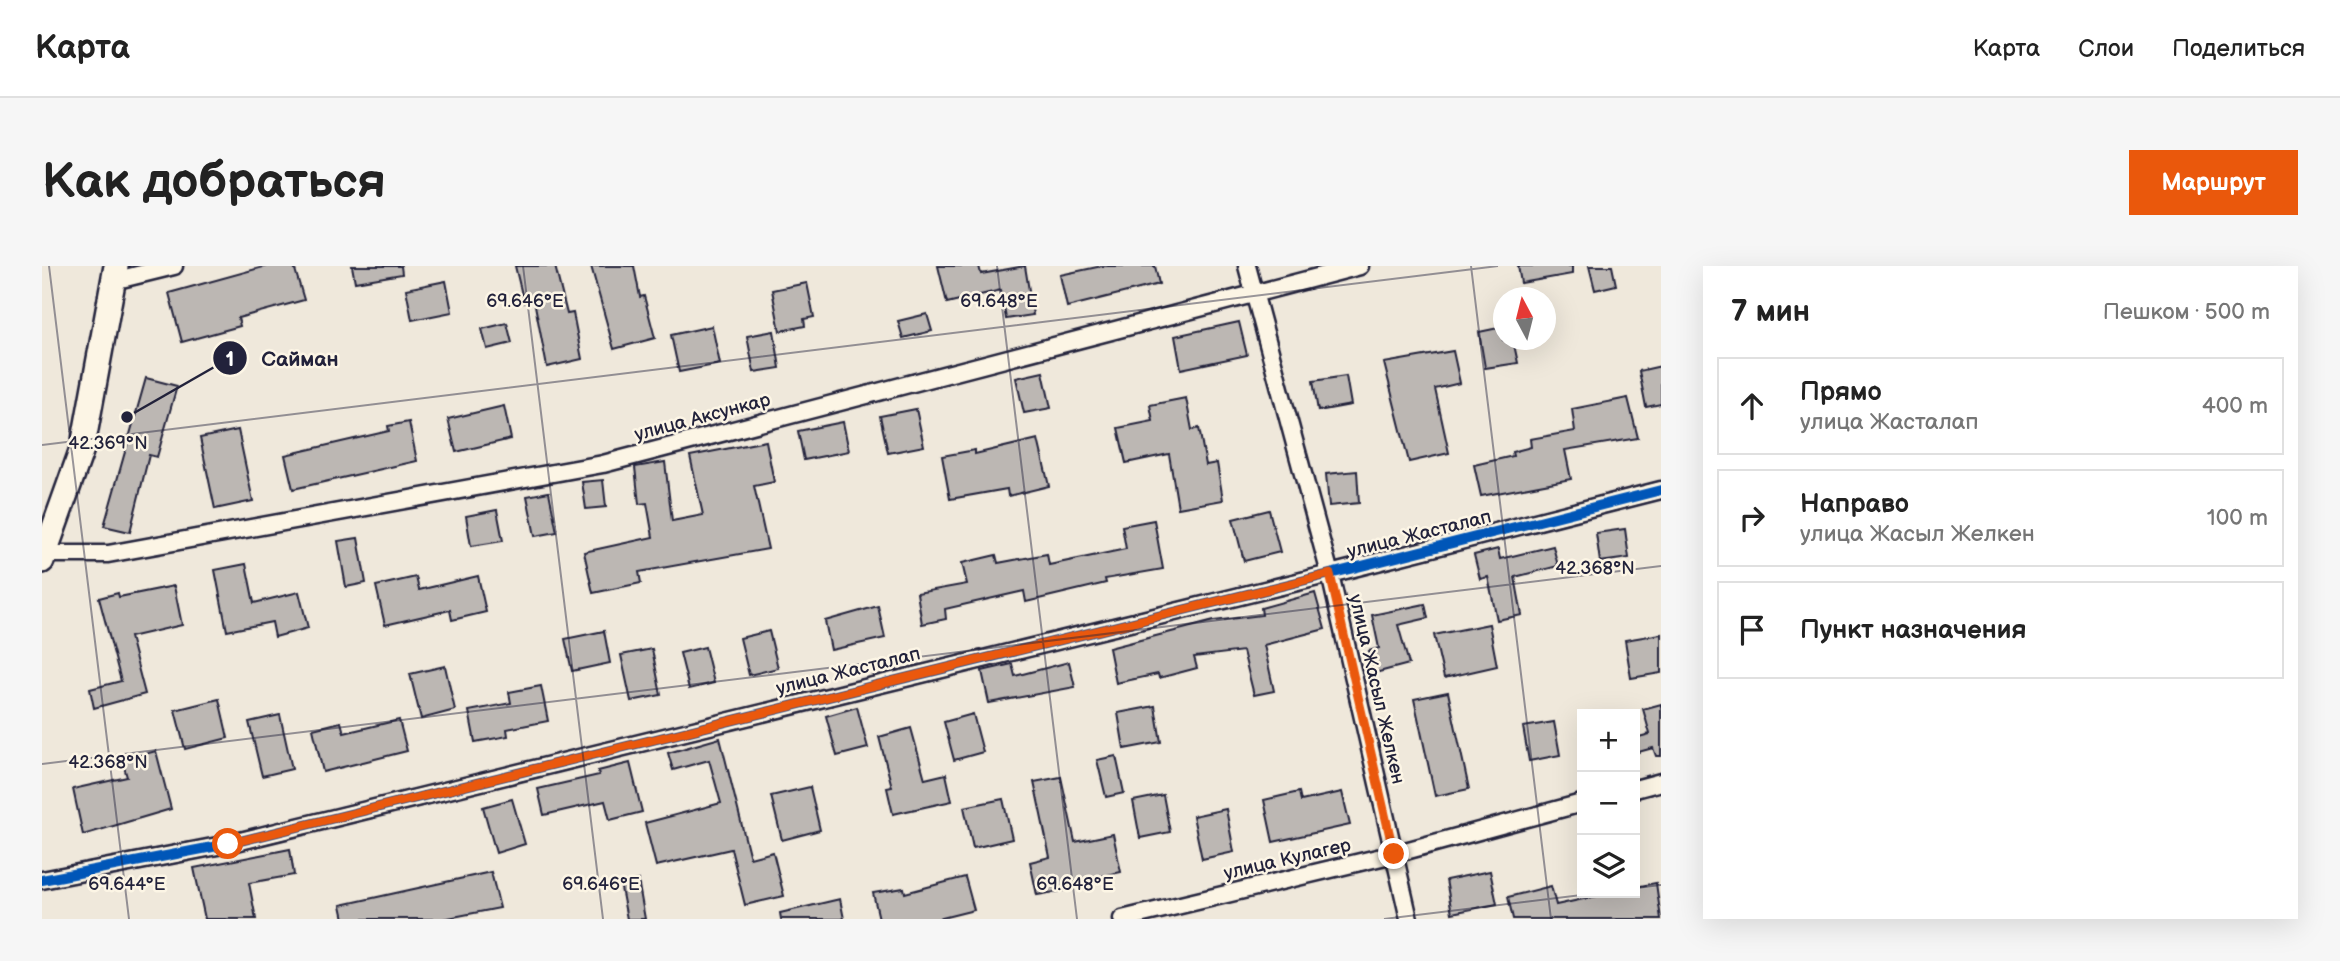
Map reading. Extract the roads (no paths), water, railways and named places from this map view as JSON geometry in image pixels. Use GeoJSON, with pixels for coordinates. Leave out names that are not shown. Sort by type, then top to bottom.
{"type":"FeatureCollection","features":[{"type":"Feature","properties":{"kind":"main road"},"geometry":{"type":"LineString","coordinates":[[43,558],[83,446],[115,274]]}},
{"type":"Feature","properties":{"kind":"street"},"geometry":{"type":"LineString","coordinates":[[115,274],[174,266]]}},
{"type":"Feature","properties":{"kind":"street","name":"улица Жасыл Желкен"},"geometry":{"type":"LineString","coordinates":[[1247,266],[1330,574],[1409,919]]}},
{"type":"Feature","properties":{"kind":"street","name":"улица Аксункар"},"geometry":{"type":"LineString","coordinates":[[43,558],[108,554],[603,464],[1360,266]]}},
{"type":"Feature","properties":{"kind":"street","name":"улица Жасталап"},"geometry":{"type":"LineString","coordinates":[[42,880],[228,844],[1330,574],[1661,490]]}},
{"type":"Feature","properties":{"kind":"street"},"geometry":{"type":"LineString","coordinates":[[1640,788],[1661,782]]}},
{"type":"Feature","properties":{"kind":"street","name":"улица Кулагер"},"geometry":{"type":"LineString","coordinates":[[1122,919],[1394,854],[1577,804]]}},
{"type":"Feature","properties":{"kind":"place","name":"Сайман"},"geometry":{"type":"Point","coordinates":[127,417]}}]}
